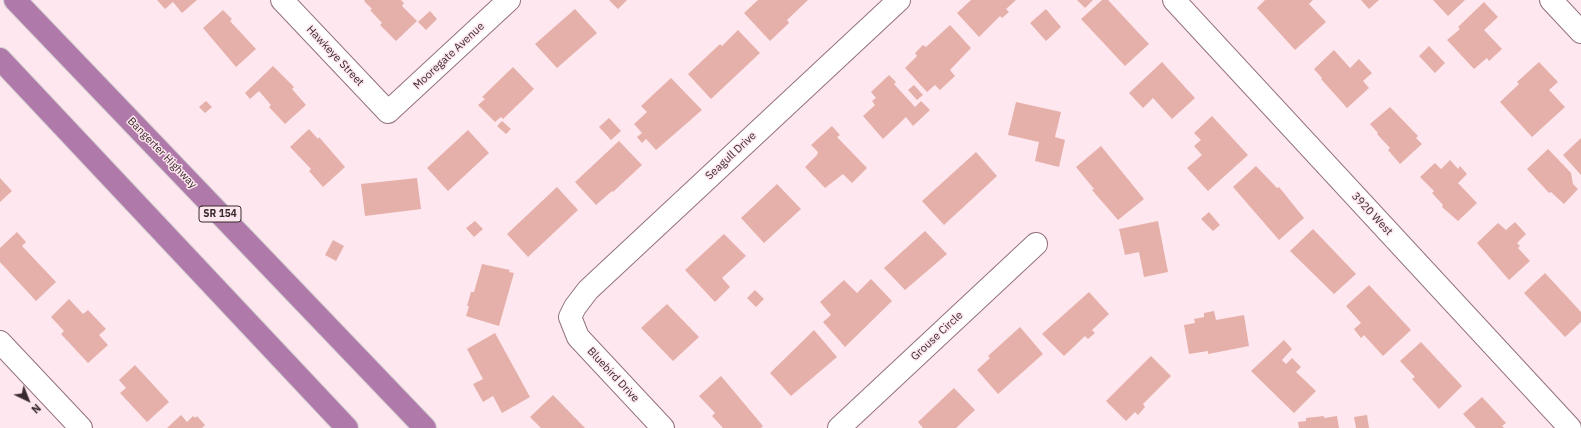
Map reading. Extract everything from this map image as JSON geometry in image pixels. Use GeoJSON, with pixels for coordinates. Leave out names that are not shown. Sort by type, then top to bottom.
{"type":"FeatureCollection","features":[{"type":"Feature","properties":{"kind":"highway","name":"Bangerter Highway"},"geometry":{"type":"LineString","coordinates":[[15,0],[425,428]]}},
{"type":"Feature","properties":{"kind":"highway"},"geometry":{"type":"LineString","coordinates":[[0,59],[347,428]]}},
{"type":"Feature","properties":{"kind":"street","name":"Hawkeye Street"},"geometry":{"type":"LineString","coordinates":[[282,0],[388,112]]}},
{"type":"Feature","properties":{"kind":"street","name":"Mooregate Avenue"},"geometry":{"type":"LineString","coordinates":[[388,112],[509,0]]}},
{"type":"Feature","properties":{"kind":"street","name":"Seagull Drive"},"geometry":{"type":"LineString","coordinates":[[570,317],[575,307],[588,290],[898,0]]}},
{"type":"Feature","properties":{"kind":"street","name":"3920 West"},"geometry":{"type":"LineString","coordinates":[[1174,0],[1570,428]]}},
{"type":"Feature","properties":{"kind":"street"},"geometry":{"type":"LineString","coordinates":[[1551,0],[1581,32]]}},
{"type":"Feature","properties":{"kind":"street","name":"Grouse Circle"},"geometry":{"type":"LineString","coordinates":[[838,428],[1036,244]]}},
{"type":"Feature","properties":{"kind":"street","name":"Bluebird Drive"},"geometry":{"type":"LineString","coordinates":[[570,317],[578,337],[663,428]]}},
{"type":"Feature","properties":{"kind":"street"},"geometry":{"type":"LineString","coordinates":[[0,342],[81,428]]}},
{"type":"Feature","properties":{"kind":"building"},"geometry":{"type":"Polygon","coordinates":[[[157,0],[197,0],[182,13],[173,2],[165,9],[157,0]]]}},
{"type":"Feature","properties":{"kind":"building"},"geometry":{"type":"Polygon","coordinates":[[[401,0],[404,3],[402,6],[417,21],[396,41],[380,25],[382,23],[370,10],[372,9],[364,1],[401,0]]]}},
{"type":"Feature","properties":{"kind":"building"},"geometry":{"type":"Polygon","coordinates":[[[609,0],[627,0],[618,9],[609,0]]]}},
{"type":"Feature","properties":{"kind":"building"},"geometry":{"type":"Polygon","coordinates":[[[758,0],[808,0],[787,20],[789,23],[770,41],[744,13],[758,0]]]}},
{"type":"Feature","properties":{"kind":"building"},"geometry":{"type":"Polygon","coordinates":[[[971,0],[1016,0],[1006,9],[1009,12],[1002,18],[1000,16],[979,37],[957,13],[971,0]]]}},
{"type":"Feature","properties":{"kind":"building"},"geometry":{"type":"Polygon","coordinates":[[[1077,0],[1093,0],[1085,8],[1077,0]]]}},
{"type":"Feature","properties":{"kind":"building"},"geometry":{"type":"Polygon","coordinates":[[[1102,0],[1108,0],[1149,44],[1125,66],[1081,19],[1102,0]]]}},
{"type":"Feature","properties":{"kind":"building"},"geometry":{"type":"Polygon","coordinates":[[[1265,0],[1313,0],[1309,4],[1326,22],[1295,50],[1257,8],[1265,0]]]}},
{"type":"Feature","properties":{"kind":"building"},"geometry":{"type":"Polygon","coordinates":[[[1361,0],[1379,0],[1369,9],[1361,0]]]}},
{"type":"Feature","properties":{"kind":"building"},"geometry":{"type":"Polygon","coordinates":[[[1433,0],[1465,0],[1448,16],[1433,0]]]}},
{"type":"Feature","properties":{"kind":"building"},"geometry":{"type":"Polygon","coordinates":[[[1484,2],[1498,17],[1484,30],[1502,49],[1489,61],[1487,58],[1474,69],[1447,40],[1460,29],[1458,27],[1484,2]]]}},
{"type":"Feature","properties":{"kind":"building"},"geometry":{"type":"Polygon","coordinates":[[[575,9],[597,33],[557,68],[535,44],[575,9]]]}},
{"type":"Feature","properties":{"kind":"building"},"geometry":{"type":"Polygon","coordinates":[[[1046,9],[1061,27],[1046,41],[1030,23],[1046,9]]]}},
{"type":"Feature","properties":{"kind":"building"},"geometry":{"type":"Polygon","coordinates":[[[223,10],[232,19],[230,21],[256,49],[236,67],[203,28],[223,10]]]}},
{"type":"Feature","properties":{"kind":"building"},"geometry":{"type":"Polygon","coordinates":[[[430,11],[437,19],[426,30],[418,22],[430,11]]]}},
{"type":"Feature","properties":{"kind":"building"},"geometry":{"type":"Polygon","coordinates":[[[950,25],[971,48],[950,70],[955,76],[940,90],[935,85],[927,92],[905,68],[917,56],[915,53],[923,45],[926,47],[950,25]]]}},
{"type":"Feature","properties":{"kind":"building"},"geometry":{"type":"Polygon","coordinates":[[[738,30],[760,53],[711,99],[688,74],[720,44],[722,46],[738,30]]]}},
{"type":"Feature","properties":{"kind":"building"},"geometry":{"type":"Polygon","coordinates":[[[1429,46],[1445,63],[1435,73],[1419,56],[1429,46]]]}},
{"type":"Feature","properties":{"kind":"building"},"geometry":{"type":"Polygon","coordinates":[[[1334,50],[1350,68],[1359,59],[1372,73],[1363,81],[1369,88],[1347,108],[1314,69],[1334,50]]]}},
{"type":"Feature","properties":{"kind":"building"},"geometry":{"type":"Polygon","coordinates":[[[1162,62],[1195,98],[1172,119],[1153,98],[1143,108],[1129,93],[1162,62]]]}},
{"type":"Feature","properties":{"kind":"building"},"geometry":{"type":"Polygon","coordinates":[[[1539,62],[1558,82],[1549,90],[1565,107],[1532,137],[1500,102],[1519,84],[1517,82],[1539,62]]]}},
{"type":"Feature","properties":{"kind":"building"},"geometry":{"type":"Polygon","coordinates":[[[273,66],[294,87],[292,89],[306,105],[285,124],[269,107],[271,105],[259,91],[250,99],[245,93],[273,66]]]}},
{"type":"Feature","properties":{"kind":"building"},"geometry":{"type":"Polygon","coordinates":[[[513,67],[534,89],[503,119],[501,117],[495,122],[478,105],[485,99],[482,97],[513,67]]]}},
{"type":"Feature","properties":{"kind":"building"},"geometry":{"type":"Polygon","coordinates":[[[889,75],[896,82],[894,84],[915,107],[921,101],[930,110],[913,126],[906,117],[883,139],[863,116],[875,105],[872,101],[876,98],[871,92],[889,75]]]}},
{"type":"Feature","properties":{"kind":"building"},"geometry":{"type":"Polygon","coordinates":[[[671,78],[702,110],[656,150],[646,139],[642,143],[637,137],[642,133],[634,124],[647,112],[641,106],[671,78]]]}},
{"type":"Feature","properties":{"kind":"building"},"geometry":{"type":"Polygon","coordinates":[[[914,85],[923,95],[917,100],[908,90],[914,85]]]}},
{"type":"Feature","properties":{"kind":"building"},"geometry":{"type":"Polygon","coordinates":[[[206,101],[212,107],[205,113],[199,107],[206,101]]]}},
{"type":"Feature","properties":{"kind":"building"},"geometry":{"type":"Polygon","coordinates":[[[1016,102],[1061,112],[1055,137],[1065,140],[1059,167],[1035,161],[1039,142],[1008,135],[1016,102]]]}},
{"type":"Feature","properties":{"kind":"building"},"geometry":{"type":"Polygon","coordinates":[[[1390,107],[1418,136],[1416,138],[1422,144],[1400,164],[1388,150],[1390,148],[1370,124],[1390,107]]]}},
{"type":"Feature","properties":{"kind":"building"},"geometry":{"type":"Polygon","coordinates":[[[1212,116],[1248,155],[1208,191],[1187,168],[1202,155],[1194,146],[1201,140],[1194,133],[1212,116]]]}},
{"type":"Feature","properties":{"kind":"building"},"geometry":{"type":"Polygon","coordinates":[[[609,118],[621,131],[611,140],[599,127],[609,118]]]}},
{"type":"Feature","properties":{"kind":"building"},"geometry":{"type":"Polygon","coordinates":[[[502,121],[511,129],[506,134],[497,126],[502,121]]]}},
{"type":"Feature","properties":{"kind":"building"},"geometry":{"type":"Polygon","coordinates":[[[832,126],[840,135],[837,137],[867,168],[852,183],[843,174],[825,188],[805,167],[817,155],[818,152],[811,145],[832,126]]]}},
{"type":"Feature","properties":{"kind":"building"},"geometry":{"type":"Polygon","coordinates":[[[309,129],[318,139],[319,137],[345,167],[323,187],[309,171],[311,169],[290,147],[309,129]]]}},
{"type":"Feature","properties":{"kind":"building"},"geometry":{"type":"Polygon","coordinates":[[[468,130],[489,153],[448,191],[427,168],[468,130]]]}},
{"type":"Feature","properties":{"kind":"building"},"geometry":{"type":"Polygon","coordinates":[[[1581,138],[1581,175],[1563,155],[1581,138]]]}},
{"type":"Feature","properties":{"kind":"building"},"geometry":{"type":"Polygon","coordinates":[[[619,141],[642,165],[613,192],[612,191],[596,205],[575,182],[619,141]]]}},
{"type":"Feature","properties":{"kind":"building"},"geometry":{"type":"Polygon","coordinates":[[[1101,146],[1144,199],[1118,220],[1092,190],[1094,189],[1076,167],[1101,146]]]}},
{"type":"Feature","properties":{"kind":"building"},"geometry":{"type":"Polygon","coordinates":[[[1548,149],[1571,173],[1573,184],[1578,189],[1564,204],[1551,192],[1549,193],[1527,169],[1548,149]]]}},
{"type":"Feature","properties":{"kind":"building"},"geometry":{"type":"Polygon","coordinates":[[[976,152],[997,176],[944,225],[922,201],[976,152]]]}},
{"type":"Feature","properties":{"kind":"building"},"geometry":{"type":"Polygon","coordinates":[[[1450,160],[1458,169],[1460,166],[1467,174],[1458,183],[1477,203],[1458,221],[1442,207],[1443,205],[1432,193],[1434,191],[1420,177],[1435,163],[1441,169],[1450,160]]]}},
{"type":"Feature","properties":{"kind":"building"},"geometry":{"type":"Polygon","coordinates":[[[1256,166],[1277,188],[1279,187],[1304,218],[1279,240],[1233,187],[1256,166]]]}},
{"type":"Feature","properties":{"kind":"building"},"geometry":{"type":"Polygon","coordinates":[[[0,178],[12,191],[0,202],[0,178]]]}},
{"type":"Feature","properties":{"kind":"building"},"geometry":{"type":"Polygon","coordinates":[[[417,178],[421,209],[365,216],[361,184],[417,178]]]}},
{"type":"Feature","properties":{"kind":"building"},"geometry":{"type":"Polygon","coordinates":[[[777,184],[801,209],[764,243],[741,218],[777,184]]]}},
{"type":"Feature","properties":{"kind":"building"},"geometry":{"type":"Polygon","coordinates":[[[557,187],[578,210],[528,257],[507,234],[557,187]]]}},
{"type":"Feature","properties":{"kind":"building"},"geometry":{"type":"Polygon","coordinates":[[[1209,212],[1220,225],[1213,231],[1201,219],[1209,212]]]}},
{"type":"Feature","properties":{"kind":"building"},"geometry":{"type":"Polygon","coordinates":[[[475,221],[483,229],[474,237],[466,228],[475,221]]]}},
{"type":"Feature","properties":{"kind":"building"},"geometry":{"type":"Polygon","coordinates":[[[1158,221],[1168,272],[1144,277],[1139,252],[1125,255],[1119,229],[1158,221]]]}},
{"type":"Feature","properties":{"kind":"building"},"geometry":{"type":"Polygon","coordinates":[[[1515,222],[1526,234],[1517,243],[1520,246],[1518,248],[1530,261],[1509,280],[1477,243],[1498,223],[1506,230],[1515,222]]]}},
{"type":"Feature","properties":{"kind":"building"},"geometry":{"type":"Polygon","coordinates":[[[1313,229],[1356,274],[1334,294],[1290,251],[1313,229]]]}},
{"type":"Feature","properties":{"kind":"building"},"geometry":{"type":"Polygon","coordinates":[[[925,231],[947,254],[905,290],[884,268],[925,231]]]}},
{"type":"Feature","properties":{"kind":"building"},"geometry":{"type":"Polygon","coordinates":[[[17,232],[26,242],[22,246],[56,282],[36,301],[0,262],[0,248],[17,232]]]}},
{"type":"Feature","properties":{"kind":"building"},"geometry":{"type":"Polygon","coordinates":[[[724,234],[746,256],[722,278],[730,287],[715,302],[685,270],[724,234]]]}},
{"type":"Feature","properties":{"kind":"building"},"geometry":{"type":"Polygon","coordinates":[[[333,240],[344,246],[336,261],[325,255],[333,240]]]}},
{"type":"Feature","properties":{"kind":"building"},"geometry":{"type":"Polygon","coordinates":[[[482,264],[510,270],[509,272],[514,273],[499,326],[466,316],[471,292],[474,292],[482,264]]]}},
{"type":"Feature","properties":{"kind":"building"},"geometry":{"type":"Polygon","coordinates":[[[1545,273],[1581,312],[1581,322],[1565,337],[1524,293],[1545,273]]]}},
{"type":"Feature","properties":{"kind":"building"},"geometry":{"type":"Polygon","coordinates":[[[871,279],[892,301],[845,347],[823,322],[831,315],[820,302],[844,280],[857,293],[871,279]]]}},
{"type":"Feature","properties":{"kind":"building"},"geometry":{"type":"Polygon","coordinates":[[[1369,285],[1411,330],[1383,356],[1364,335],[1361,338],[1354,329],[1361,323],[1346,306],[1369,285]]]}},
{"type":"Feature","properties":{"kind":"building"},"geometry":{"type":"Polygon","coordinates":[[[755,290],[764,299],[756,307],[747,298],[755,290]]]}},
{"type":"Feature","properties":{"kind":"building"},"geometry":{"type":"Polygon","coordinates":[[[1089,292],[1109,314],[1092,330],[1095,333],[1088,339],[1085,336],[1064,356],[1042,334],[1089,292]]]}},
{"type":"Feature","properties":{"kind":"building"},"geometry":{"type":"Polygon","coordinates":[[[69,299],[83,314],[88,310],[106,329],[99,335],[108,345],[88,363],[61,334],[64,331],[51,317],[69,299]]]}},
{"type":"Feature","properties":{"kind":"building"},"geometry":{"type":"Polygon","coordinates":[[[667,304],[699,337],[673,361],[641,328],[667,304]]]}},
{"type":"Feature","properties":{"kind":"building"},"geometry":{"type":"Polygon","coordinates":[[[1214,311],[1216,320],[1244,315],[1249,346],[1208,354],[1208,351],[1189,354],[1184,325],[1195,323],[1194,319],[1204,317],[1204,313],[1214,311]]]}},
{"type":"Feature","properties":{"kind":"building"},"geometry":{"type":"Polygon","coordinates":[[[1020,327],[1043,354],[998,394],[977,370],[990,358],[988,356],[1020,327]]]}},
{"type":"Feature","properties":{"kind":"building"},"geometry":{"type":"Polygon","coordinates":[[[814,330],[837,357],[791,396],[770,373],[814,330]]]}},
{"type":"Feature","properties":{"kind":"building"},"geometry":{"type":"Polygon","coordinates":[[[495,333],[530,397],[502,413],[493,396],[483,402],[473,384],[483,379],[467,349],[495,333]]]}},
{"type":"Feature","properties":{"kind":"building"},"geometry":{"type":"Polygon","coordinates":[[[1284,340],[1292,349],[1282,360],[1286,364],[1292,358],[1301,367],[1296,372],[1316,391],[1294,413],[1251,371],[1284,340]]]}},
{"type":"Feature","properties":{"kind":"building"},"geometry":{"type":"Polygon","coordinates":[[[1421,342],[1462,386],[1439,409],[1412,379],[1415,377],[1400,361],[1421,342]]]}},
{"type":"Feature","properties":{"kind":"building"},"geometry":{"type":"Polygon","coordinates":[[[1151,356],[1171,376],[1143,404],[1145,407],[1138,415],[1135,412],[1126,421],[1106,401],[1151,356]]]}},
{"type":"Feature","properties":{"kind":"building"},"geometry":{"type":"Polygon","coordinates":[[[135,365],[169,402],[147,422],[120,393],[126,388],[119,380],[135,365]]]}},
{"type":"Feature","properties":{"kind":"building"},"geometry":{"type":"Polygon","coordinates":[[[721,376],[763,426],[761,428],[723,428],[712,416],[715,413],[699,396],[721,376]]]}},
{"type":"Feature","properties":{"kind":"building"},"geometry":{"type":"Polygon","coordinates":[[[954,388],[975,410],[956,428],[923,428],[918,422],[954,388]]]}},
{"type":"Feature","properties":{"kind":"building"},"geometry":{"type":"Polygon","coordinates":[[[553,395],[585,428],[541,428],[530,417],[553,395]]]}},
{"type":"Feature","properties":{"kind":"building"},"geometry":{"type":"Polygon","coordinates":[[[1482,397],[1506,423],[1502,426],[1504,428],[1476,428],[1463,414],[1482,397]]]}},
{"type":"Feature","properties":{"kind":"building"},"geometry":{"type":"Polygon","coordinates":[[[181,415],[187,422],[193,416],[195,418],[197,416],[205,425],[202,428],[167,428],[181,415]]]}},
{"type":"Feature","properties":{"kind":"building"},"geometry":{"type":"Polygon","coordinates":[[[1367,415],[1369,428],[1356,428],[1354,417],[1367,415]]]}},
{"type":"Feature","properties":{"kind":"building"},"geometry":{"type":"Polygon","coordinates":[[[1324,416],[1324,418],[1337,416],[1339,428],[1299,428],[1298,422],[1306,421],[1306,418],[1324,416]]]}}]}
